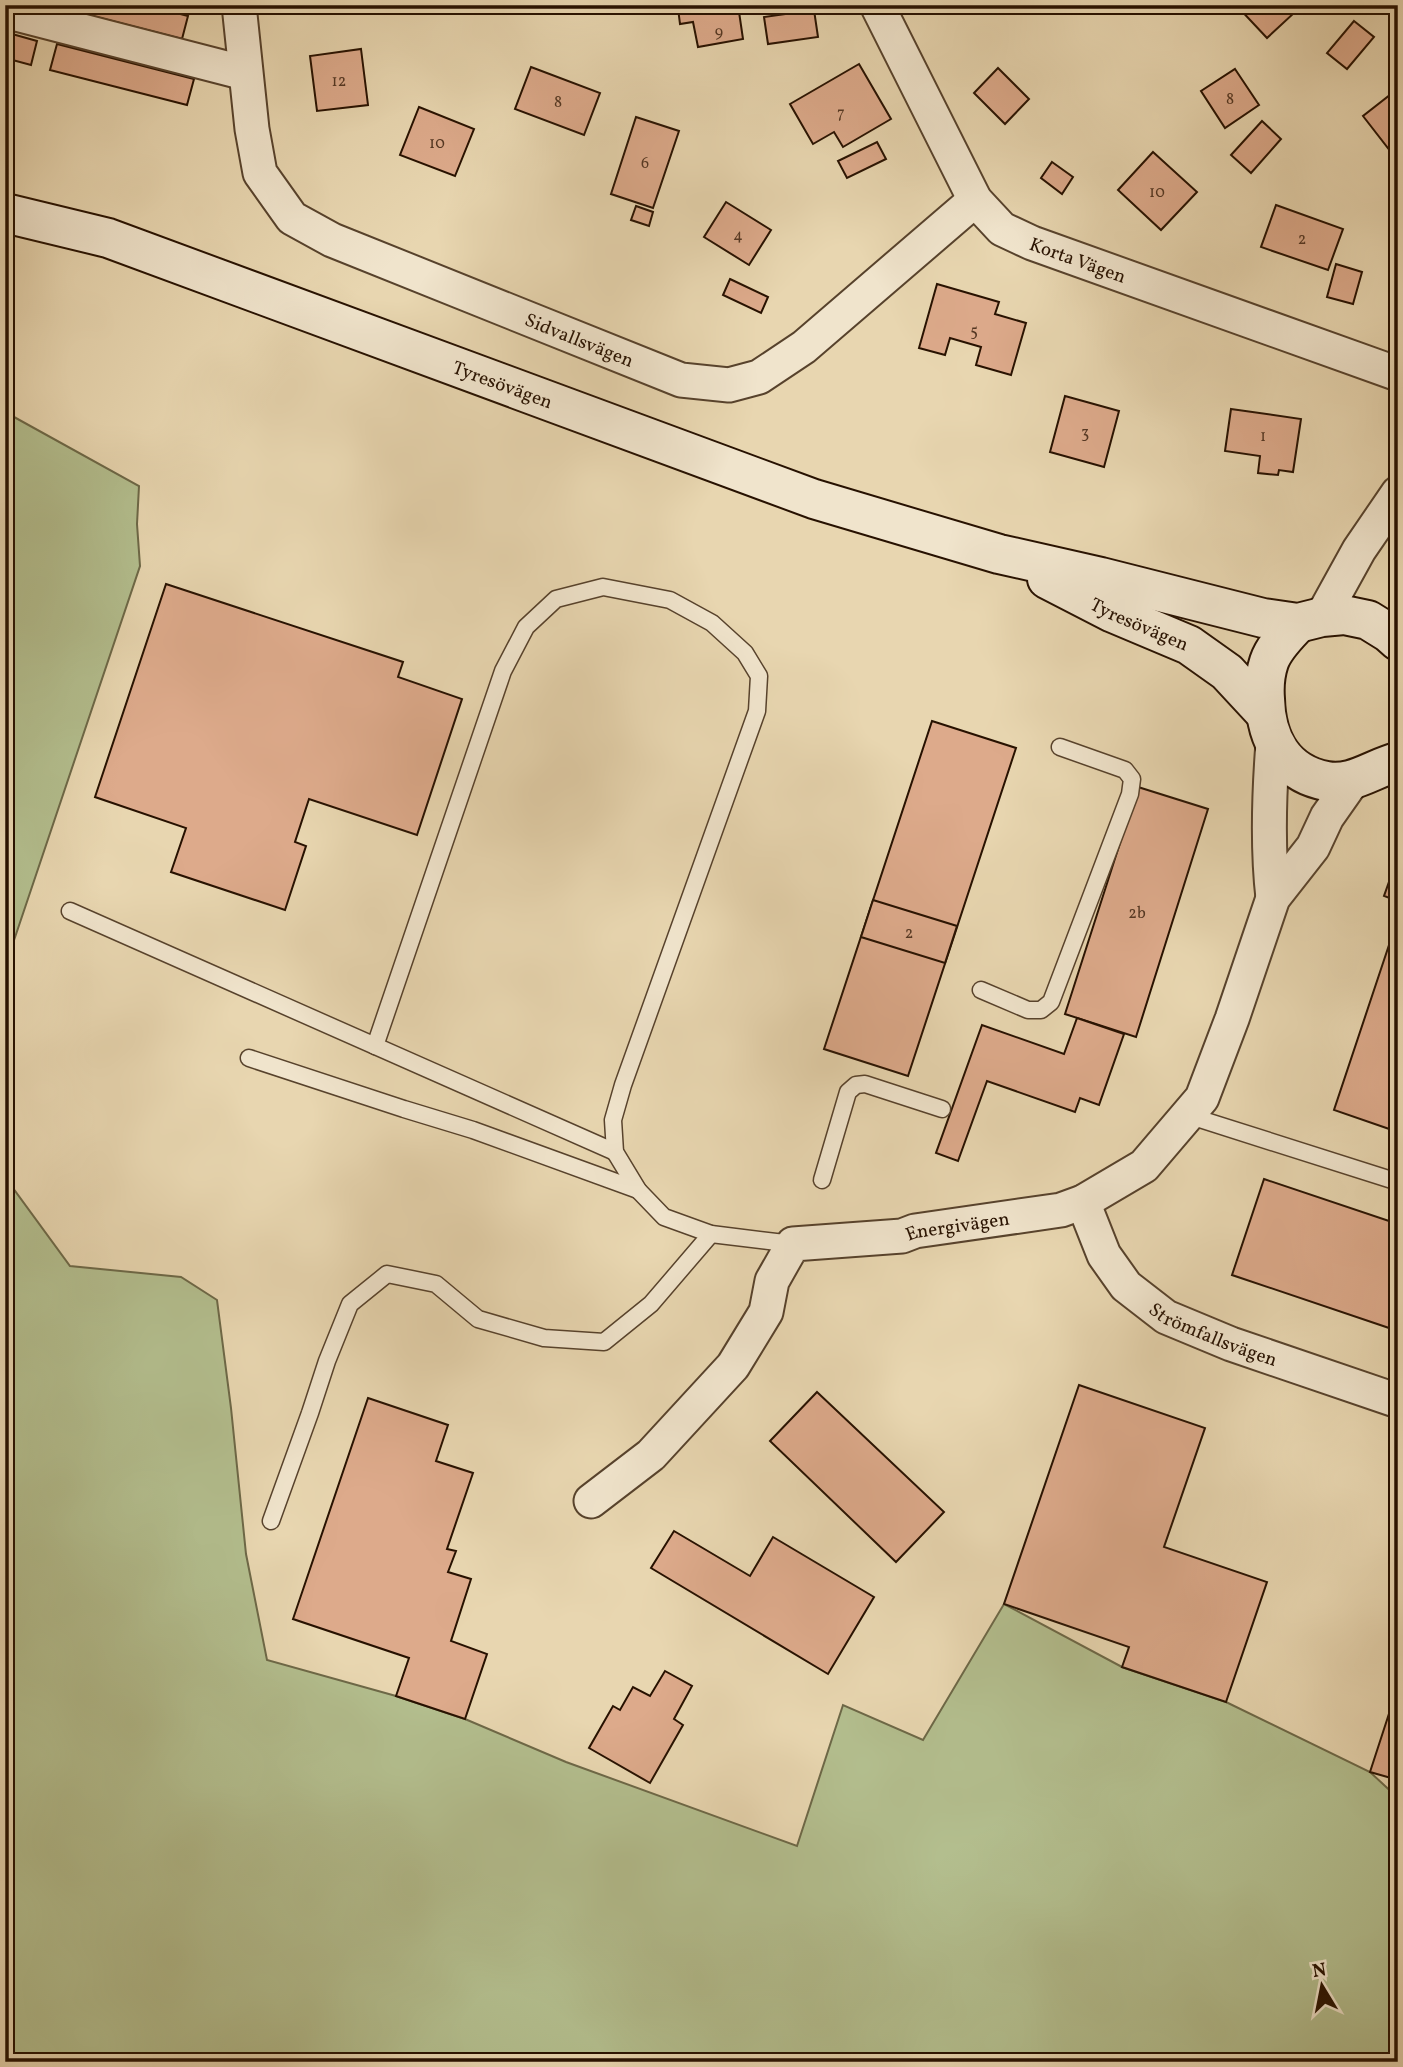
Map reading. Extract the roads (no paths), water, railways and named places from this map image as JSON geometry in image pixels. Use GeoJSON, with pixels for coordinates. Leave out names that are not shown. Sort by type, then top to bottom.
{"type":"FeatureCollection","features":[{"type":"Feature","properties":{"kind":"main road","name":"Tyresövägen"},"geometry":{"type":"LineString","coordinates":[[5,213],[108,237],[814,499],[999,554],[1262,618],[1310,620],[1344,615],[1367,620],[1398,641]]}},
{"type":"Feature","properties":{"kind":"main road","name":"Tyresövägen"},"geometry":{"type":"LineString","coordinates":[[999,554],[1112,613],[1189,645],[1227,672],[1269,728],[1286,761],[1306,775],[1328,782],[1353,780],[1394,761]]}},
{"type":"Feature","properties":{"kind":"main road"},"geometry":{"type":"LineString","coordinates":[[1269,728],[1264,684],[1269,660],[1282,641],[1310,620]]}},
{"type":"Feature","properties":{"kind":"street","name":"Sidvallsvägen"},"geometry":{"type":"LineString","coordinates":[[239,5],[251,129],[260,173],[292,218],[332,240],[681,380],[729,385],[759,377],[804,347],[975,200]]}},
{"type":"Feature","properties":{"kind":"street","name":"Korta Vägen"},"geometry":{"type":"LineString","coordinates":[[877,5],[975,200],[1002,229],[1032,243],[1398,374]]}},
{"type":"Feature","properties":{"kind":"street"},"geometry":{"type":"LineString","coordinates":[[5,11],[58,15],[245,73]]}},
{"type":"Feature","properties":{"kind":"street"},"geometry":{"type":"LineString","coordinates":[[1310,620],[1398,493]]}},
{"type":"Feature","properties":{"kind":"street","name":"Energivägen"},"geometry":{"type":"LineString","coordinates":[[1269,728],[1270,872],[1273,898]]}},
{"type":"Feature","properties":{"kind":"street","name":"Energivägen"},"geometry":{"type":"LineString","coordinates":[[793,1244],[902,1236],[915,1231],[1061,1210],[1083,1202],[1144,1166],[1202,1098],[1273,898],[1312,847],[1327,817],[1353,780]]}},
{"type":"Feature","properties":{"kind":"street","name":"Strömfallsvägen"},"geometry":{"type":"LineString","coordinates":[[1083,1202],[1104,1255],[1126,1286],[1166,1317],[1231,1344],[1398,1401]]}},
{"type":"Feature","properties":{"kind":"street"},"geometry":{"type":"LineString","coordinates":[[591,1501],[651,1455],[733,1366],[766,1312],[772,1281],[793,1244]]}},
{"type":"Feature","properties":{"kind":"lane"},"geometry":{"type":"LineString","coordinates":[[375,1046],[503,671],[526,627],[556,599],[603,587],[670,600],[712,623],[745,653],[759,676],[757,711],[623,1085],[612,1120],[615,1152],[638,1189],[664,1217],[710,1234],[793,1244]]}},
{"type":"Feature","properties":{"kind":"lane"},"geometry":{"type":"LineString","coordinates":[[981,990],[1028,1010],[1041,1010],[1051,1002],[1130,794],[1132,779],[1125,770],[1060,747]]}},
{"type":"Feature","properties":{"kind":"lane"},"geometry":{"type":"LineString","coordinates":[[70,911],[615,1152]]}},
{"type":"Feature","properties":{"kind":"lane"},"geometry":{"type":"LineString","coordinates":[[249,1058],[473,1130],[638,1189]]}},
{"type":"Feature","properties":{"kind":"lane"},"geometry":{"type":"LineString","coordinates":[[822,1180],[848,1092],[856,1085],[865,1084],[942,1108]]}},
{"type":"Feature","properties":{"kind":"lane"},"geometry":{"type":"LineString","coordinates":[[1187,1115],[1398,1182]]}},
{"type":"Feature","properties":{"kind":"lane"},"geometry":{"type":"LineString","coordinates":[[271,1521],[327,1361],[350,1304],[387,1274],[436,1284],[478,1319],[544,1338],[604,1342],[651,1304],[710,1234]]}}]}
